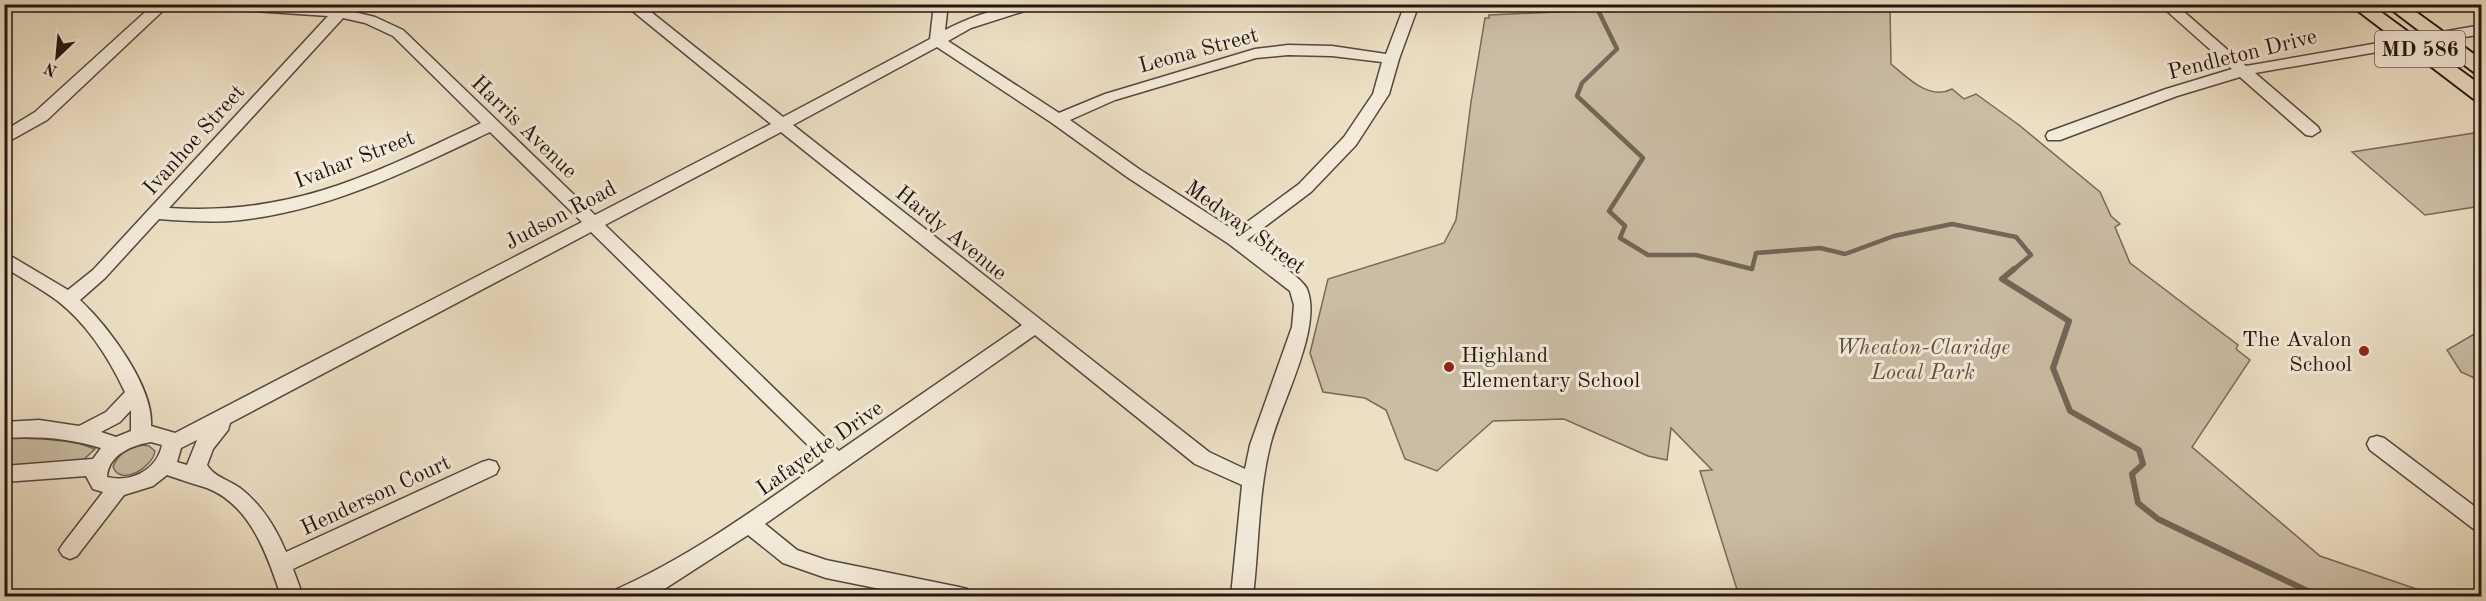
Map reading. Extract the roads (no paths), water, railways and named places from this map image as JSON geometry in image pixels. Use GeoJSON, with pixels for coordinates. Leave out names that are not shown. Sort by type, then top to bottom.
{"type":"FeatureCollection","features":[{"type":"Feature","properties":{"kind":"main road","name":"MD 586"},"geometry":{"type":"LineString","coordinates":[[2358,4],[2481,96]]}},
{"type":"Feature","properties":{"kind":"main road","name":"MD 586"},"geometry":{"type":"LineString","coordinates":[[2393,4],[2481,69]]}},
{"type":"Feature","properties":{"kind":"street"},"geometry":{"type":"LineString","coordinates":[[4,138],[41,116],[163,4]]}},
{"type":"Feature","properties":{"kind":"street","name":"Harris Avenue"},"geometry":{"type":"LineString","coordinates":[[207,4],[345,9],[398,33],[838,462]]}},
{"type":"Feature","properties":{"kind":"street","name":"Hardy Avenue"},"geometry":{"type":"LineString","coordinates":[[631,4],[1202,458],[1253,481]]}},
{"type":"Feature","properties":{"kind":"street"},"geometry":{"type":"LineString","coordinates":[[937,40],[941,4]]}},
{"type":"Feature","properties":{"kind":"street","name":"Judson Road"},"geometry":{"type":"LineString","coordinates":[[172,444],[782,125],[966,25],[1032,4]]}},
{"type":"Feature","properties":{"kind":"street"},"geometry":{"type":"LineString","coordinates":[[1235,240],[1305,188],[1350,141],[1381,94],[1391,59],[1412,4]]}},
{"type":"Feature","properties":{"kind":"street"},"geometry":{"type":"LineString","coordinates":[[2166,4],[2312,131]]}},
{"type":"Feature","properties":{"kind":"street","name":"Ivanhoe Street"},"geometry":{"type":"LineString","coordinates":[[68,300],[99,274],[317,36],[345,9]]}},
{"type":"Feature","properties":{"kind":"street","name":"Pendleton Drive"},"geometry":{"type":"LineString","coordinates":[[2054,136],[2193,85],[2242,72],[2314,56],[2412,43],[2481,29]]}},
{"type":"Feature","properties":{"kind":"street","name":"Medway Street"},"geometry":{"type":"LineString","coordinates":[[937,40],[1058,119],[1133,173],[1235,240],[1298,288],[1303,305],[1301,327],[1260,445],[1253,481],[1242,597]]}},
{"type":"Feature","properties":{"kind":"street","name":"Leona Street"},"geometry":{"type":"LineString","coordinates":[[1058,119],[1110,97],[1255,54],[1288,50],[1332,51],[1391,59]]}},
{"type":"Feature","properties":{"kind":"street","name":"Ivahar Street"},"geometry":{"type":"LineString","coordinates":[[155,213],[243,214],[286,207],[331,195],[377,178],[491,125]]}},
{"type":"Feature","properties":{"kind":"street"},"geometry":{"type":"LineString","coordinates":[[4,258],[68,300],[94,326],[135,394],[143,423],[140,435]]}},
{"type":"Feature","properties":{"kind":"street","name":"Lafayette Drive"},"geometry":{"type":"LineString","coordinates":[[625,597],[658,581],[749,524],[1034,326]]}},
{"type":"Feature","properties":{"kind":"street"},"geometry":{"type":"LineString","coordinates":[[81,434],[113,417],[135,394]]}},
{"type":"Feature","properties":{"kind":"street"},"geometry":{"type":"LineString","coordinates":[[205,480],[198,465],[201,451],[214,432],[231,415]]}},
{"type":"Feature","properties":{"kind":"street"},"geometry":{"type":"LineString","coordinates":[[4,430],[39,428],[81,434],[117,446]]}},
{"type":"Feature","properties":{"kind":"street"},"geometry":{"type":"LineString","coordinates":[[140,435],[161,435],[168,438],[172,444],[170,458],[164,466],[143,481],[118,488],[100,483],[96,477],[98,467],[107,453],[140,435]]}},
{"type":"Feature","properties":{"kind":"street"},"geometry":{"type":"LineString","coordinates":[[2377,444],[2481,524]]}},
{"type":"Feature","properties":{"kind":"street"},"geometry":{"type":"LineString","coordinates":[[164,466],[205,480],[234,495],[251,509],[269,536],[282,564],[292,597]]}},
{"type":"Feature","properties":{"kind":"street"},"geometry":{"type":"LineString","coordinates":[[4,474],[98,467]]}},
{"type":"Feature","properties":{"kind":"street","name":"Henderson Court"},"geometry":{"type":"LineString","coordinates":[[282,564],[489,468]]}},
{"type":"Feature","properties":{"kind":"street"},"geometry":{"type":"LineString","coordinates":[[70,550],[118,488]]}},
{"type":"Feature","properties":{"kind":"street"},"geometry":{"type":"LineString","coordinates":[[749,524],[790,557],[817,566],[959,597]]}},
{"type":"Feature","properties":{"kind":"waterway"},"geometry":{"type":"LineString","coordinates":[[1595,4],[1617,49],[1582,83],[1577,96],[1643,158],[1609,211],[1625,226],[1620,238],[1648,255],[1696,255],[1752,269],[1756,253],[1820,248],[1845,254],[1894,236],[1952,224],[2016,237],[2031,255],[2012,271]]}},
{"type":"Feature","properties":{"kind":"waterway"},"geometry":{"type":"LineString","coordinates":[[2014,269],[2002,279],[2069,321],[2053,368],[2070,411],[2139,450],[2143,464],[2132,474],[2138,503],[2158,519],[2318,596]]}},
{"type":"Feature","properties":{"kind":"place","name":"The Avalon School"},"geometry":{"type":"Point","coordinates":[2364,351]}},
{"type":"Feature","properties":{"kind":"place","name":"Highland Elementary School"},"geometry":{"type":"Point","coordinates":[1449,367]}},
{"type":"Feature","properties":{"kind":"park label","name":"Wheaton-Claridge Local Park"},"geometry":{"type":"Point","coordinates":[1923,358]}}]}
